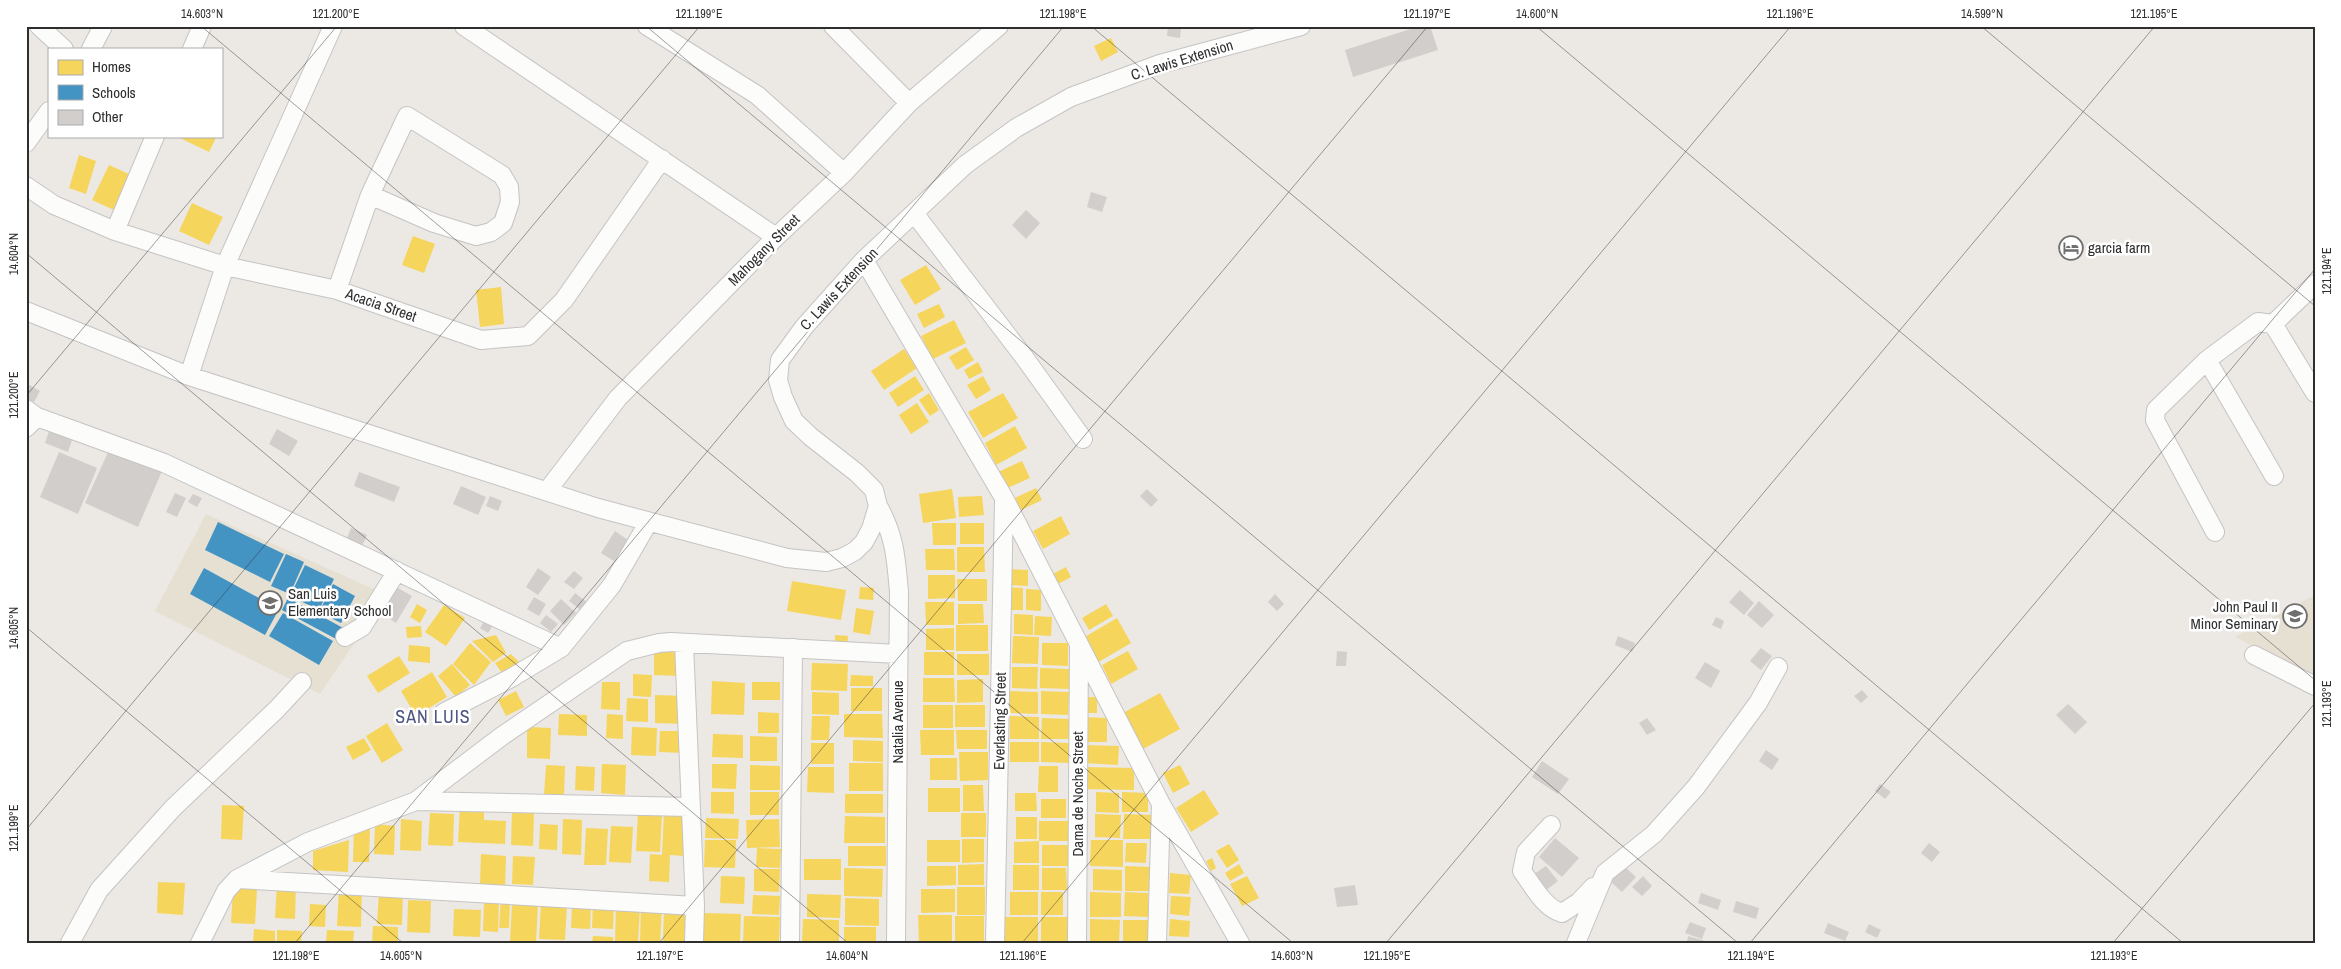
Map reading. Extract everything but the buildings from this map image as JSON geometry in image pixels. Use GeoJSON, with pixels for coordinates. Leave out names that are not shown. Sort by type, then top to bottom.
{"type":"FeatureCollection","features":[{"type":"Feature","properties":{"kind":"street"},"geometry":{"type":"LineString","coordinates":[[39,26],[63,48]]}},
{"type":"Feature","properties":{"kind":"street"},"geometry":{"type":"LineString","coordinates":[[92,48],[103,26]]}},
{"type":"Feature","properties":{"kind":"street"},"geometry":{"type":"LineString","coordinates":[[192,48],[202,26]]}},
{"type":"Feature","properties":{"kind":"street"},"geometry":{"type":"LineString","coordinates":[[189,376],[225,266],[334,26]]}},
{"type":"Feature","properties":{"kind":"street"},"geometry":{"type":"LineString","coordinates":[[464,26],[776,237]]}},
{"type":"Feature","properties":{"kind":"street"},"geometry":{"type":"LineString","coordinates":[[647,26],[757,95],[844,173]]}},
{"type":"Feature","properties":{"kind":"street","name":"Mahogany Street"},"geometry":{"type":"LineString","coordinates":[[547,491],[618,398],[776,237],[844,173],[909,103],[999,26]]}},
{"type":"Feature","properties":{"kind":"street","name":"C. Lawis Extension"},"geometry":{"type":"LineString","coordinates":[[878,506],[874,490],[858,473],[811,437],[794,421],[778,380],[780,360],[790,344],[864,260],[965,165],[1016,128],[1071,97],[1160,64],[1301,26]]}},
{"type":"Feature","properties":{"kind":"street"},"geometry":{"type":"LineString","coordinates":[[835,27],[909,103]]}},
{"type":"Feature","properties":{"kind":"street"},"geometry":{"type":"LineString","coordinates":[[26,142],[48,112]]}},
{"type":"Feature","properties":{"kind":"street"},"geometry":{"type":"LineString","coordinates":[[337,290],[370,195],[407,116],[502,175],[509,186],[510,202],[503,223],[491,232],[476,236],[434,223],[370,195]]}},
{"type":"Feature","properties":{"kind":"street"},"geometry":{"type":"LineString","coordinates":[[115,231],[155,138]]}},
{"type":"Feature","properties":{"kind":"street","name":"Acacia Street"},"geometry":{"type":"LineString","coordinates":[[26,186],[54,205],[115,231],[225,266],[337,290],[481,340],[528,336],[564,300],[662,159]]}},
{"type":"Feature","properties":{"kind":"street"},"geometry":{"type":"LineString","coordinates":[[914,213],[1083,439]]}},
{"type":"Feature","properties":{"kind":"street"},"geometry":{"type":"LineString","coordinates":[[864,260],[1004,498],[1161,804],[1240,943]]}},
{"type":"Feature","properties":{"kind":"street"},"geometry":{"type":"LineString","coordinates":[[2273,324],[2315,284]]}},
{"type":"Feature","properties":{"kind":"street"},"geometry":{"type":"LineString","coordinates":[[26,311],[189,376],[648,523],[787,558],[826,562],[842,558],[856,551],[864,542],[871,529],[878,506]]}},
{"type":"Feature","properties":{"kind":"street"},"geometry":{"type":"LineString","coordinates":[[2215,532],[2157,424],[2155,414],[2159,405],[2207,360],[2258,322],[2273,324]]}},
{"type":"Feature","properties":{"kind":"street"},"geometry":{"type":"LineString","coordinates":[[2273,324],[2315,393]]}},
{"type":"Feature","properties":{"kind":"street"},"geometry":{"type":"LineString","coordinates":[[2207,360],[2274,476]]}},
{"type":"Feature","properties":{"kind":"street"},"geometry":{"type":"LineString","coordinates":[[30,418],[164,463],[562,648]]}},
{"type":"Feature","properties":{"kind":"street","name":"Everlasting Street"},"geometry":{"type":"LineString","coordinates":[[995,943],[1004,498]]}},
{"type":"Feature","properties":{"kind":"street","name":"Natalia Avenue"},"geometry":{"type":"LineString","coordinates":[[878,506],[889,525],[894,544],[898,592],[896,943]]}},
{"type":"Feature","properties":{"kind":"street"},"geometry":{"type":"LineString","coordinates":[[443,713],[511,678],[562,648],[612,585],[648,523]]}},
{"type":"Feature","properties":{"kind":"street"},"geometry":{"type":"LineString","coordinates":[[345,637],[362,627],[397,570]]}},
{"type":"Feature","properties":{"kind":"street"},"geometry":{"type":"LineString","coordinates":[[200,943],[226,891],[237,879],[308,842],[416,802],[502,736],[627,651],[659,643],[684,643],[898,654]]}},
{"type":"Feature","properties":{"kind":"street"},"geometry":{"type":"LineString","coordinates":[[684,643],[695,906],[694,943]]}},
{"type":"Feature","properties":{"kind":"street","name":"Dama de Noche Street"},"geometry":{"type":"LineString","coordinates":[[1077,943],[1079,644]]}},
{"type":"Feature","properties":{"kind":"street"},"geometry":{"type":"LineString","coordinates":[[790,943],[793,648]]}},
{"type":"Feature","properties":{"kind":"street"},"geometry":{"type":"LineString","coordinates":[[2254,655],[2315,686]]}},
{"type":"Feature","properties":{"kind":"street"},"geometry":{"type":"LineString","coordinates":[[1550,825],[1526,852],[1522,871],[1554,910],[1562,913],[1579,902],[1605,873],[1654,834],[1696,787],[1758,703],[1778,666]]}},
{"type":"Feature","properties":{"kind":"street"},"geometry":{"type":"LineString","coordinates":[[70,943],[99,890],[173,808],[277,709],[302,682]]}},
{"type":"Feature","properties":{"kind":"street"},"geometry":{"type":"LineString","coordinates":[[416,802],[691,807]]}},
{"type":"Feature","properties":{"kind":"street"},"geometry":{"type":"LineString","coordinates":[[1157,943],[1161,804]]}},
{"type":"Feature","properties":{"kind":"street"},"geometry":{"type":"LineString","coordinates":[[1576,943],[1605,873]]}},
{"type":"Feature","properties":{"kind":"street"},"geometry":{"type":"LineString","coordinates":[[237,879],[695,906]]}},
{"type":"Feature","properties":{"kind":"shaded area","name":"San Luis Elementary School"},"geometry":{"type":"Polygon","coordinates":[[[206,514],[387,595],[320,694],[155,611],[206,514]]]}},
{"type":"Feature","properties":{"kind":"shaded area","name":"John Paul II Minor Seminary"},"geometry":{"type":"Polygon","coordinates":[[[2315,595],[2315,678],[2235,637],[2315,595]]]}},
{"type":"Feature","properties":{"kind":"place","name":"garcia farm"},"geometry":{"type":"Point","coordinates":[2071,248]}},
{"type":"Feature","properties":{"kind":"place","name":"San Luis Elementary School"},"geometry":{"type":"Point","coordinates":[270,603]}},
{"type":"Feature","properties":{"kind":"place","name":"John Paul II Minor Seminary"},"geometry":{"type":"Point","coordinates":[2295,616]}},
{"type":"Feature","properties":{"kind":"district","name":"SAN LUIS"},"geometry":{"type":"Point","coordinates":[433,717]}}]}
